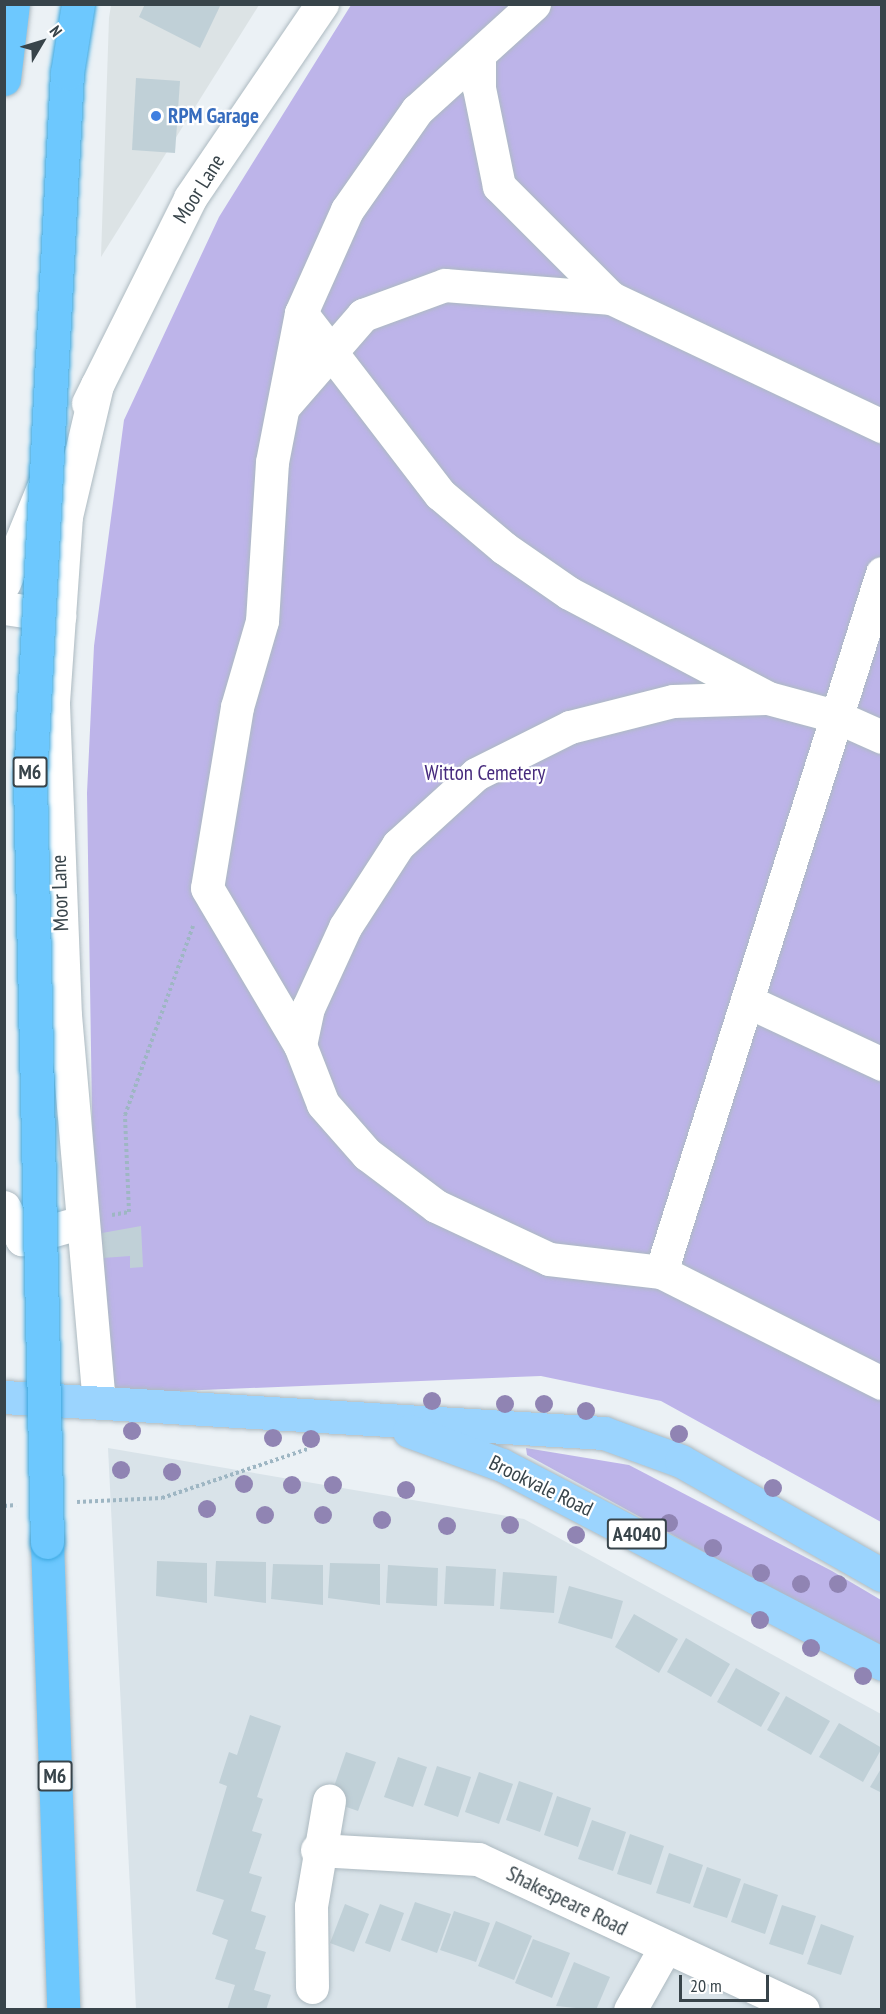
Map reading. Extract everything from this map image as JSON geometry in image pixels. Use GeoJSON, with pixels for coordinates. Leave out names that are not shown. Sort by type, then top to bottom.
{"type":"FeatureCollection","features":[{"type":"Feature","properties":{"kind":"highway"},"geometry":{"type":"LineString","coordinates":[[4,79],[13,4]]}},
{"type":"Feature","properties":{"kind":"highway","name":"M6"},"geometry":{"type":"LineString","coordinates":[[63,2010],[47,1542],[30,779],[67,73],[78,4]]}},
{"type":"Feature","properties":{"kind":"main road","name":"Brookvale Road"},"geometry":{"type":"LineString","coordinates":[[4,1397],[385,1423],[535,1425],[604,1433],[681,1461],[882,1575]]}},
{"type":"Feature","properties":{"kind":"main road","name":"Brookvale Road"},"geometry":{"type":"LineString","coordinates":[[385,1423],[502,1465],[882,1664]]}},
{"type":"Feature","properties":{"kind":"street","name":"Moor Lane"},"geometry":{"type":"LineString","coordinates":[[4,583],[31,509],[97,385],[190,198],[322,4]]}},
{"type":"Feature","properties":{"kind":"street"},"geometry":{"type":"LineString","coordinates":[[534,4],[417,110],[347,210],[301,313],[281,410],[262,621],[237,707],[207,888],[300,1045],[322,1104],[367,1154],[435,1206],[549,1259],[661,1272],[882,1383]]}},
{"type":"Feature","properties":{"kind":"street"},"geometry":{"type":"LineString","coordinates":[[479,56],[478,88],[499,186],[611,298],[882,426]]}},
{"type":"Feature","properties":{"kind":"street"},"geometry":{"type":"LineString","coordinates":[[281,410],[363,315],[445,285],[611,298]]}},
{"type":"Feature","properties":{"kind":"street"},"geometry":{"type":"LineString","coordinates":[[301,313],[332,350],[440,494],[504,548],[569,594],[768,698],[835,716],[882,737]]}},
{"type":"Feature","properties":{"kind":"street","name":"Moor Lane"},"geometry":{"type":"LineString","coordinates":[[97,385],[66,516],[53,704],[65,1014],[99,1403]]}},
{"type":"Feature","properties":{"kind":"street"},"geometry":{"type":"LineString","coordinates":[[661,1272],[882,573]]}},
{"type":"Feature","properties":{"kind":"street"},"geometry":{"type":"LineString","coordinates":[[4,608],[59,616]]}},
{"type":"Feature","properties":{"kind":"street"},"geometry":{"type":"LineString","coordinates":[[300,1045],[308,1008],[345,927],[398,845],[476,774],[570,727],[673,701],[768,698]]}},
{"type":"Feature","properties":{"kind":"street"},"geometry":{"type":"LineString","coordinates":[[747,1001],[882,1064]]}},
{"type":"Feature","properties":{"kind":"street"},"geometry":{"type":"LineString","coordinates":[[4,1207],[22,1239],[82,1222]]}},
{"type":"Feature","properties":{"kind":"street"},"geometry":{"type":"LineString","coordinates":[[312,1987],[311,1906],[317,1850],[329,1801]]}},
{"type":"Feature","properties":{"kind":"street","name":"Shakespeare Road"},"geometry":{"type":"LineString","coordinates":[[317,1850],[478,1859],[665,1948],[804,2010]]}},
{"type":"Feature","properties":{"kind":"street"},"geometry":{"type":"LineString","coordinates":[[630,2010],[665,1948]]}},
{"type":"Feature","properties":{"kind":"path"},"geometry":{"type":"LineString","coordinates":[[82,1222],[129,1212],[124,1115],[207,888]]}},
{"type":"Feature","properties":{"kind":"path"},"geometry":{"type":"LineString","coordinates":[[72,1502],[162,1498],[318,1445]]}},
{"type":"Feature","properties":{"kind":"path"},"geometry":{"type":"LineString","coordinates":[[4,1506],[27,1505]]}},
{"type":"Feature","properties":{"kind":"shaded area"},"geometry":{"type":"Polygon","coordinates":[[[111,5],[259,5],[101,257],[109,18],[111,5]]]}},
{"type":"Feature","properties":{"kind":"shaded area"},"geometry":{"type":"Polygon","coordinates":[[[108,1448],[524,1519],[881,1714],[881,2009],[136,2009],[108,1448]]]}},
{"type":"Feature","properties":{"kind":"green space","name":"Witton Cemetery"},"geometry":{"type":"Polygon","coordinates":[[[351,5],[881,5],[881,1522],[661,1401],[541,1376],[106,1394],[93,1177],[87,793],[94,646],[124,420],[219,217],[351,5]]]}},
{"type":"Feature","properties":{"kind":"green space"},"geometry":{"type":"Polygon","coordinates":[[[526,1448],[629,1465],[832,1571],[881,1600],[881,1649],[527,1455],[526,1448]]]}},
{"type":"Feature","properties":{"kind":"building"},"geometry":{"type":"Polygon","coordinates":[[[145,4],[221,4],[200,48],[139,17],[145,4]]]}},
{"type":"Feature","properties":{"kind":"building","name":"RPM Garage"},"geometry":{"type":"Polygon","coordinates":[[[136,78],[180,81],[175,153],[132,150],[136,78]]]}},
{"type":"Feature","properties":{"kind":"building"},"geometry":{"type":"Polygon","coordinates":[[[141,1226],[143,1267],[130,1268],[130,1256],[103,1258],[102,1233],[141,1226]]]}},
{"type":"Feature","properties":{"kind":"building"},"geometry":{"type":"Polygon","coordinates":[[[157,1561],[207,1563],[207,1603],[156,1596],[157,1561]]]}},
{"type":"Feature","properties":{"kind":"building"},"geometry":{"type":"Polygon","coordinates":[[[216,1561],[266,1562],[266,1603],[214,1596],[216,1561]]]}},
{"type":"Feature","properties":{"kind":"building"},"geometry":{"type":"Polygon","coordinates":[[[330,1563],[380,1564],[380,1605],[328,1598],[330,1563]]]}},
{"type":"Feature","properties":{"kind":"building"},"geometry":{"type":"Polygon","coordinates":[[[273,1564],[323,1565],[323,1605],[271,1599],[273,1564]]]}},
{"type":"Feature","properties":{"kind":"building"},"geometry":{"type":"Polygon","coordinates":[[[388,1565],[438,1568],[437,1606],[386,1603],[388,1565]]]}},
{"type":"Feature","properties":{"kind":"building"},"geometry":{"type":"Polygon","coordinates":[[[446,1566],[496,1569],[494,1606],[444,1604],[446,1566]]]}},
{"type":"Feature","properties":{"kind":"building"},"geometry":{"type":"Polygon","coordinates":[[[503,1572],[557,1576],[554,1613],[500,1609],[503,1572]]]}},
{"type":"Feature","properties":{"kind":"building"},"geometry":{"type":"Polygon","coordinates":[[[569,1586],[623,1601],[612,1639],[558,1623],[569,1586]]]}},
{"type":"Feature","properties":{"kind":"building"},"geometry":{"type":"Polygon","coordinates":[[[634,1614],[678,1639],[659,1673],[615,1647],[634,1614]]]}},
{"type":"Feature","properties":{"kind":"building"},"geometry":{"type":"Polygon","coordinates":[[[686,1638],[730,1664],[711,1697],[667,1672],[686,1638]]]}},
{"type":"Feature","properties":{"kind":"building"},"geometry":{"type":"Polygon","coordinates":[[[736,1668],[780,1693],[761,1727],[717,1702],[736,1668]]]}},
{"type":"Feature","properties":{"kind":"building"},"geometry":{"type":"Polygon","coordinates":[[[786,1696],[830,1721],[811,1755],[767,1730],[786,1696]]]}},
{"type":"Feature","properties":{"kind":"building"},"geometry":{"type":"Polygon","coordinates":[[[250,1715],[281,1726],[257,1797],[263,1799],[252,1831],[262,1834],[249,1873],[262,1877],[251,1911],[266,1916],[255,1949],[266,1952],[254,1990],[271,1995],[266,2010],[227,2010],[235,1985],[215,1979],[228,1940],[212,1934],[224,1900],[196,1891],[227,1786],[219,1783],[229,1752],[237,1755],[250,1715]]]}},
{"type":"Feature","properties":{"kind":"building"},"geometry":{"type":"Polygon","coordinates":[[[839,1723],[882,1748],[863,1782],[819,1757],[839,1723]]]}},
{"type":"Feature","properties":{"kind":"building"},"geometry":{"type":"Polygon","coordinates":[[[346,1752],[376,1762],[358,1811],[329,1801],[346,1752]]]}},
{"type":"Feature","properties":{"kind":"building"},"geometry":{"type":"Polygon","coordinates":[[[398,1757],[427,1767],[413,1807],[384,1797],[398,1757]]]}},
{"type":"Feature","properties":{"kind":"building"},"geometry":{"type":"Polygon","coordinates":[[[437,1766],[471,1777],[458,1817],[424,1805],[437,1766]]]}},
{"type":"Feature","properties":{"kind":"building"},"geometry":{"type":"Polygon","coordinates":[[[882,1767],[882,1793],[870,1787],[882,1767]]]}},
{"type":"Feature","properties":{"kind":"building"},"geometry":{"type":"Polygon","coordinates":[[[479,1772],[513,1784],[499,1824],[465,1812],[479,1772]]]}},
{"type":"Feature","properties":{"kind":"building"},"geometry":{"type":"Polygon","coordinates":[[[519,1781],[553,1793],[540,1832],[506,1820],[519,1781]]]}},
{"type":"Feature","properties":{"kind":"building"},"geometry":{"type":"Polygon","coordinates":[[[557,1796],[591,1808],[578,1847],[544,1835],[557,1796]]]}},
{"type":"Feature","properties":{"kind":"building"},"geometry":{"type":"Polygon","coordinates":[[[592,1820],[626,1832],[613,1871],[578,1859],[592,1820]]]}},
{"type":"Feature","properties":{"kind":"building"},"geometry":{"type":"Polygon","coordinates":[[[630,1834],[664,1846],[651,1885],[617,1874],[630,1834]]]}},
{"type":"Feature","properties":{"kind":"building"},"geometry":{"type":"Polygon","coordinates":[[[669,1853],[703,1865],[690,1904],[656,1893],[669,1853]]]}},
{"type":"Feature","properties":{"kind":"building"},"geometry":{"type":"Polygon","coordinates":[[[707,1867],[741,1879],[727,1918],[693,1907],[707,1867]]]}},
{"type":"Feature","properties":{"kind":"building"},"geometry":{"type":"Polygon","coordinates":[[[744,1883],[778,1895],[765,1934],[731,1922],[744,1883]]]}},
{"type":"Feature","properties":{"kind":"building"},"geometry":{"type":"Polygon","coordinates":[[[415,1902],[451,1914],[437,1953],[401,1940],[415,1902]]]}},
{"type":"Feature","properties":{"kind":"building"},"geometry":{"type":"Polygon","coordinates":[[[345,1904],[369,1914],[354,1952],[330,1943],[345,1904]]]}},
{"type":"Feature","properties":{"kind":"building"},"geometry":{"type":"Polygon","coordinates":[[[380,1904],[404,1913],[390,1952],[365,1943],[380,1904]]]}},
{"type":"Feature","properties":{"kind":"building"},"geometry":{"type":"Polygon","coordinates":[[[782,1905],[816,1916],[803,1955],[769,1944],[782,1905]]]}},
{"type":"Feature","properties":{"kind":"building"},"geometry":{"type":"Polygon","coordinates":[[[454,1911],[490,1923],[476,1962],[440,1950],[454,1911]]]}},
{"type":"Feature","properties":{"kind":"building"},"geometry":{"type":"Polygon","coordinates":[[[496,1921],[532,1936],[514,1980],[478,1966],[496,1921]]]}},
{"type":"Feature","properties":{"kind":"building"},"geometry":{"type":"Polygon","coordinates":[[[821,1924],[854,1936],[841,1975],[807,1964],[821,1924]]]}},
{"type":"Feature","properties":{"kind":"building"},"geometry":{"type":"Polygon","coordinates":[[[533,1939],[570,1953],[552,1998],[515,1983],[533,1939]]]}},
{"type":"Feature","properties":{"kind":"building"},"geometry":{"type":"Polygon","coordinates":[[[574,1962],[610,1977],[596,2010],[556,2006],[574,1962]]]}},
{"type":"Feature","properties":{"kind":"place","name":"RPM Garage"},"geometry":{"type":"Point","coordinates":[156,116]}}]}
